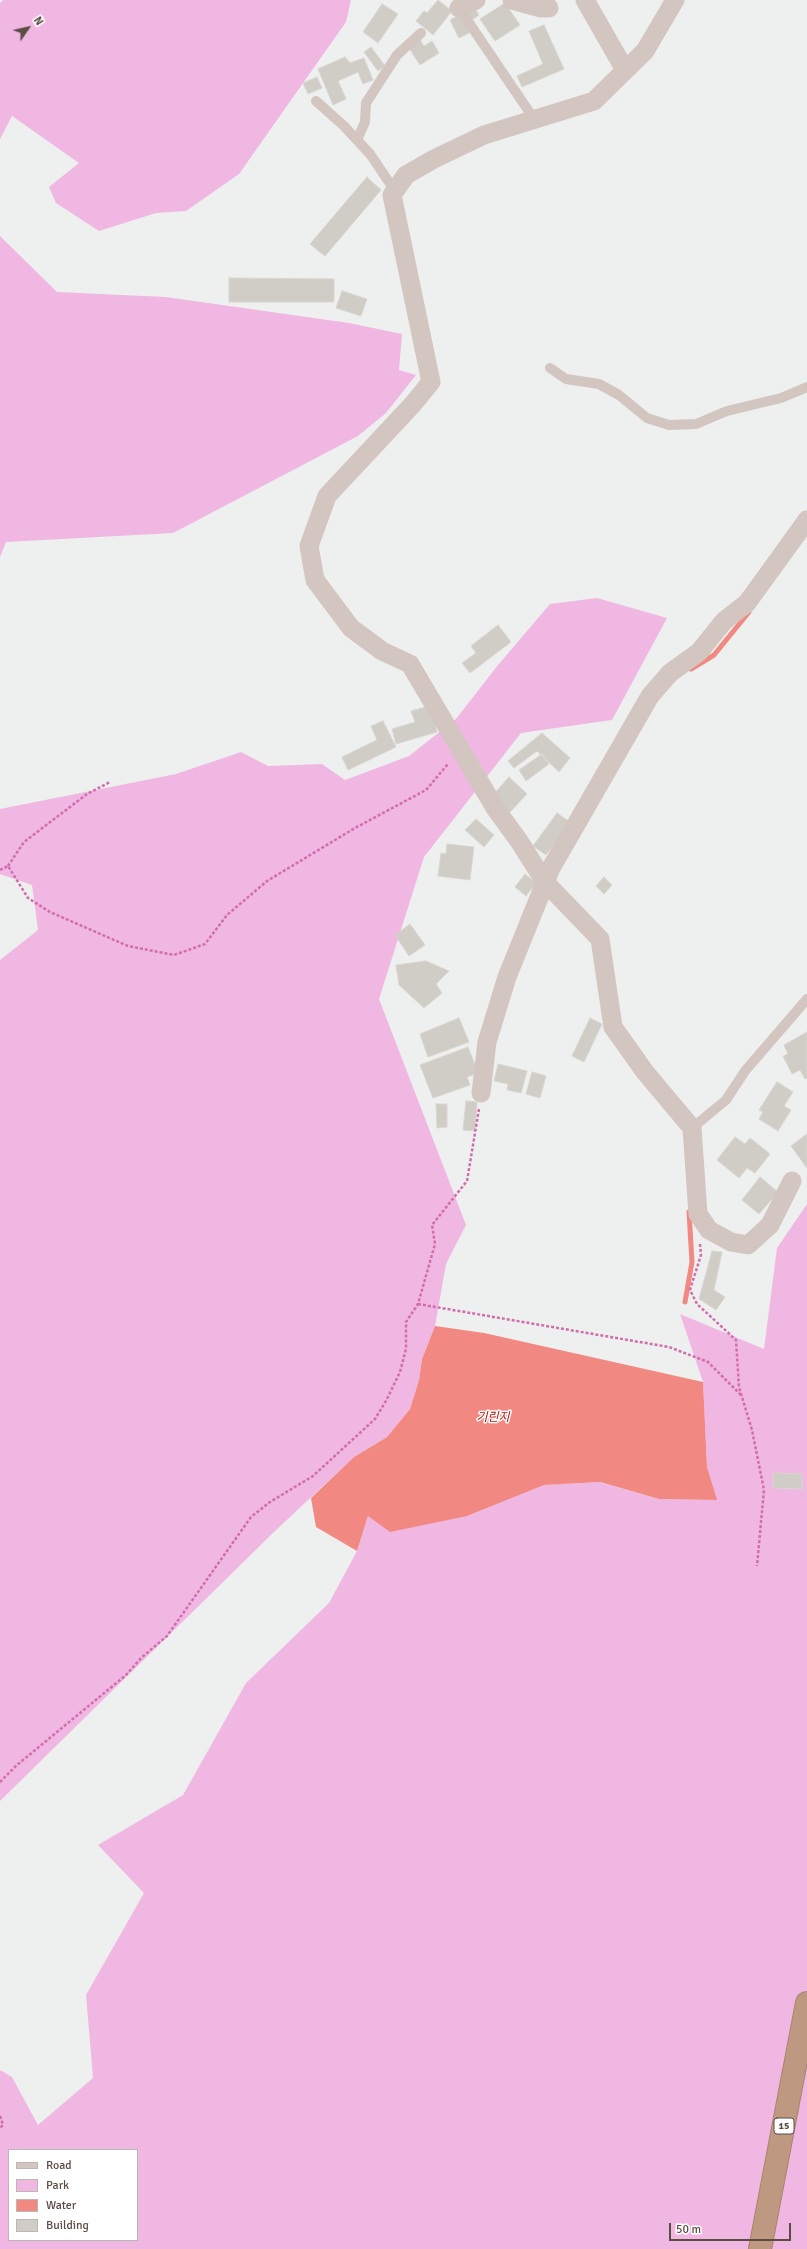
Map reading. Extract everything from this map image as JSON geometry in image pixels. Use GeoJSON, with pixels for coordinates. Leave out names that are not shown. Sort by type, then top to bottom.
{"type":"FeatureCollection","features":[{"type":"Feature","properties":{"kind":"highway","name":"15"},"geometry":{"type":"LineString","coordinates":[[760,2249],[807,2003]]}},
{"type":"Feature","properties":{"kind":"street"},"geometry":{"type":"LineString","coordinates":[[512,0],[541,8],[549,8]]}},
{"type":"Feature","properties":{"kind":"street"},"geometry":{"type":"LineString","coordinates":[[585,0],[625,70]]}},
{"type":"Feature","properties":{"kind":"street"},"geometry":{"type":"LineString","coordinates":[[675,0],[645,51],[594,101],[484,135],[434,159],[406,175],[392,195],[431,382],[413,404],[327,496],[309,546],[315,580],[319,586],[351,628],[382,652],[410,664],[495,808],[520,841],[545,882],[600,939],[613,1027],[645,1072],[692,1128],[698,1214],[708,1230],[730,1242],[748,1245],[770,1225],[792,1181]]}},
{"type":"Feature","properties":{"kind":"street"},"geometry":{"type":"LineString","coordinates":[[481,1093],[490,1034],[507,977],[551,868],[650,696],[670,673],[699,652],[724,621],[747,603],[807,520]]}},
{"type":"Feature","properties":{"kind":"lane"},"geometry":{"type":"LineString","coordinates":[[464,3],[534,119]]}},
{"type":"Feature","properties":{"kind":"lane"},"geometry":{"type":"LineString","coordinates":[[357,140],[365,122],[366,103],[396,55],[420,33]]}},
{"type":"Feature","properties":{"kind":"lane"},"geometry":{"type":"LineString","coordinates":[[316,101],[370,154],[395,191]]}},
{"type":"Feature","properties":{"kind":"lane"},"geometry":{"type":"LineString","coordinates":[[550,368],[566,379],[599,384],[619,395],[647,418],[669,425],[696,424],[727,411],[781,398],[807,387]]}},
{"type":"Feature","properties":{"kind":"lane"},"geometry":{"type":"LineString","coordinates":[[692,1128],[726,1100],[745,1071],[807,999]]}},
{"type":"Feature","properties":{"kind":"path"},"geometry":{"type":"LineString","coordinates":[[8,866],[28,898],[50,912],[128,946],[174,955],[205,944],[226,915],[267,881],[355,828],[426,790],[461,750]]}},
{"type":"Feature","properties":{"kind":"path"},"geometry":{"type":"LineString","coordinates":[[0,870],[8,866],[24,842],[87,794],[110,782]]}},
{"type":"Feature","properties":{"kind":"path"},"geometry":{"type":"LineString","coordinates":[[0,1782],[17,1765],[126,1675],[166,1636],[251,1517],[270,1502],[313,1476],[375,1419],[386,1401],[400,1372],[406,1348],[406,1322],[418,1304],[435,1244],[432,1225],[467,1181],[481,1093]]}},
{"type":"Feature","properties":{"kind":"path"},"geometry":{"type":"LineString","coordinates":[[698,1214],[701,1255],[690,1290],[697,1304],[736,1340],[741,1395],[752,1430],[764,1490],[757,1566]]}},
{"type":"Feature","properties":{"kind":"path"},"geometry":{"type":"LineString","coordinates":[[418,1304],[669,1347],[708,1362],[741,1395]]}},
{"type":"Feature","properties":{"kind":"path"},"geometry":{"type":"LineString","coordinates":[[0,2116],[2,2125],[0,2128]]}},
{"type":"Feature","properties":{"kind":"green space"},"geometry":{"type":"Polygon","coordinates":[[[3,0],[351,0],[346,22],[239,174],[186,211],[156,213],[99,231],[56,203],[49,187],[79,163],[12,116],[0,139],[0,3],[3,0]]]}},
{"type":"Feature","properties":{"kind":"green space"},"geometry":{"type":"Polygon","coordinates":[[[0,236],[57,292],[166,297],[349,323],[402,334],[399,370],[416,375],[386,413],[358,436],[173,533],[6,542],[0,557],[0,236]]]}},
{"type":"Feature","properties":{"kind":"green space"},"geometry":{"type":"Polygon","coordinates":[[[597,598],[667,618],[612,720],[521,733],[424,857],[379,999],[466,1225],[446,1264],[435,1326],[422,1359],[419,1380],[410,1409],[387,1437],[354,1457],[274,1532],[0,1801],[0,960],[38,930],[32,885],[0,874],[0,809],[176,774],[241,752],[268,766],[322,764],[345,780],[409,756],[456,719],[498,665],[550,604],[597,598]]]}},
{"type":"Feature","properties":{"kind":"green space"},"geometry":{"type":"Polygon","coordinates":[[[807,1204],[807,2249],[0,2249],[0,2070],[12,2077],[38,2125],[93,2078],[86,1995],[144,1893],[98,1845],[183,1795],[246,1683],[329,1603],[357,1551],[368,1516],[467,1516],[543,1485],[599,1482],[659,1499],[716,1500],[707,1467],[703,1382],[680,1314],[764,1349],[777,1248],[807,1204]]]}},
{"type":"Feature","properties":{"kind":"water","name":"기린지"},"geometry":{"type":"Polygon","coordinates":[[[435,1326],[484,1333],[703,1382],[707,1467],[717,1500],[659,1499],[600,1482],[544,1485],[467,1516],[390,1532],[368,1516],[357,1551],[316,1527],[311,1498],[354,1457],[387,1437],[410,1409],[419,1380],[422,1359],[435,1326]]]}},
{"type":"Feature","properties":{"kind":"building"},"geometry":{"type":"Polygon","coordinates":[[[438,0],[452,11],[433,35],[416,21],[424,11],[427,13],[438,0]]]}},
{"type":"Feature","properties":{"kind":"building"},"geometry":{"type":"Polygon","coordinates":[[[505,3],[520,25],[495,41],[480,19],[505,3]]]}},
{"type":"Feature","properties":{"kind":"building"},"geometry":{"type":"Polygon","coordinates":[[[382,4],[398,14],[378,43],[363,32],[382,4]]]}},
{"type":"Feature","properties":{"kind":"building"},"geometry":{"type":"Polygon","coordinates":[[[473,5],[479,15],[472,20],[465,10],[473,5]]]}},
{"type":"Feature","properties":{"kind":"building"},"geometry":{"type":"Polygon","coordinates":[[[461,14],[471,32],[459,38],[450,20],[461,14]]]}},
{"type":"Feature","properties":{"kind":"building"},"geometry":{"type":"Polygon","coordinates":[[[544,25],[564,69],[522,87],[517,76],[543,64],[529,31],[544,25]]]}},
{"type":"Feature","properties":{"kind":"building"},"geometry":{"type":"Polygon","coordinates":[[[420,40],[424,46],[432,41],[439,53],[420,65],[409,48],[420,40]]]}},
{"type":"Feature","properties":{"kind":"building"},"geometry":{"type":"Polygon","coordinates":[[[371,47],[385,66],[378,71],[364,52],[371,47]]]}},
{"type":"Feature","properties":{"kind":"building"},"geometry":{"type":"Polygon","coordinates":[[[345,57],[350,63],[364,58],[373,80],[363,84],[358,72],[338,81],[346,99],[333,105],[318,69],[345,57]]]}},
{"type":"Feature","properties":{"kind":"building"},"geometry":{"type":"Polygon","coordinates":[[[317,77],[322,88],[308,94],[303,83],[317,77]]]}},
{"type":"Feature","properties":{"kind":"building"},"geometry":{"type":"Polygon","coordinates":[[[367,177],[381,190],[325,256],[310,244],[367,177]]]}},
{"type":"Feature","properties":{"kind":"building"},"geometry":{"type":"Polygon","coordinates":[[[229,278],[334,279],[334,302],[229,302],[229,278]]]}},
{"type":"Feature","properties":{"kind":"building"},"geometry":{"type":"Polygon","coordinates":[[[342,291],[367,299],[361,316],[336,308],[342,291]]]}},
{"type":"Feature","properties":{"kind":"building"},"geometry":{"type":"Polygon","coordinates":[[[498,625],[511,642],[470,673],[462,663],[476,653],[471,646],[498,625]]]}},
{"type":"Feature","properties":{"kind":"building"},"geometry":{"type":"Polygon","coordinates":[[[430,706],[437,732],[396,744],[392,729],[415,722],[411,711],[430,706]]]}},
{"type":"Feature","properties":{"kind":"building"},"geometry":{"type":"Polygon","coordinates":[[[383,721],[396,747],[348,770],[342,757],[377,740],[371,726],[383,721]]]}},
{"type":"Feature","properties":{"kind":"building"},"geometry":{"type":"Polygon","coordinates":[[[542,733],[570,758],[559,772],[537,751],[514,768],[508,761],[542,733]]]}},
{"type":"Feature","properties":{"kind":"building"},"geometry":{"type":"Polygon","coordinates":[[[542,754],[549,764],[526,781],[519,770],[542,754]]]}},
{"type":"Feature","properties":{"kind":"building"},"geometry":{"type":"Polygon","coordinates":[[[509,777],[527,794],[510,812],[493,795],[509,777]]]}},
{"type":"Feature","properties":{"kind":"building"},"geometry":{"type":"Polygon","coordinates":[[[557,813],[570,822],[546,855],[533,846],[557,813]]]}},
{"type":"Feature","properties":{"kind":"building"},"geometry":{"type":"Polygon","coordinates":[[[476,819],[494,835],[484,847],[465,830],[476,819]]]}},
{"type":"Feature","properties":{"kind":"building"},"geometry":{"type":"Polygon","coordinates":[[[447,844],[474,847],[470,880],[438,876],[441,853],[446,854],[447,844]]]}},
{"type":"Feature","properties":{"kind":"building"},"geometry":{"type":"Polygon","coordinates":[[[525,874],[536,883],[526,896],[515,887],[525,874]]]}},
{"type":"Feature","properties":{"kind":"building"},"geometry":{"type":"Polygon","coordinates":[[[604,877],[612,885],[604,894],[596,886],[604,877]]]}},
{"type":"Feature","properties":{"kind":"building"},"geometry":{"type":"Polygon","coordinates":[[[410,924],[425,945],[409,956],[395,935],[410,924]]]}},
{"type":"Feature","properties":{"kind":"building"},"geometry":{"type":"Polygon","coordinates":[[[426,961],[449,971],[436,984],[442,993],[424,1008],[399,985],[396,965],[426,961]]]}},
{"type":"Feature","properties":{"kind":"building"},"geometry":{"type":"Polygon","coordinates":[[[459,1018],[469,1042],[428,1057],[420,1034],[459,1018]]]}},
{"type":"Feature","properties":{"kind":"building"},"geometry":{"type":"Polygon","coordinates":[[[590,1018],[602,1024],[584,1062],[572,1056],[590,1018]]]}},
{"type":"Feature","properties":{"kind":"building"},"geometry":{"type":"Polygon","coordinates":[[[807,1032],[807,1078],[805,1079],[800,1070],[792,1074],[783,1056],[788,1054],[784,1045],[807,1032]]]}},
{"type":"Feature","properties":{"kind":"building"},"geometry":{"type":"Polygon","coordinates":[[[468,1047],[478,1073],[467,1077],[470,1085],[433,1098],[420,1065],[468,1047]]]}},
{"type":"Feature","properties":{"kind":"building"},"geometry":{"type":"Polygon","coordinates":[[[498,1064],[527,1071],[521,1093],[507,1090],[508,1084],[494,1081],[498,1064]]]}},
{"type":"Feature","properties":{"kind":"building"},"geometry":{"type":"Polygon","coordinates":[[[532,1072],[546,1076],[540,1098],[526,1094],[532,1072]]]}},
{"type":"Feature","properties":{"kind":"building"},"geometry":{"type":"Polygon","coordinates":[[[777,1082],[793,1092],[784,1106],[791,1110],[778,1131],[759,1119],[763,1112],[759,1110],[777,1082]]]}},
{"type":"Feature","properties":{"kind":"building"},"geometry":{"type":"Polygon","coordinates":[[[466,1101],[477,1102],[475,1131],[463,1130],[466,1101]]]}},
{"type":"Feature","properties":{"kind":"building"},"geometry":{"type":"Polygon","coordinates":[[[436,1104],[447,1104],[447,1127],[437,1128],[436,1104]]]}},
{"type":"Feature","properties":{"kind":"building"},"geometry":{"type":"Polygon","coordinates":[[[807,1134],[807,1168],[791,1146],[807,1134]]]}},
{"type":"Feature","properties":{"kind":"building"},"geometry":{"type":"Polygon","coordinates":[[[735,1137],[745,1144],[750,1138],[770,1154],[755,1173],[747,1168],[739,1178],[717,1160],[735,1137]]]}},
{"type":"Feature","properties":{"kind":"building"},"geometry":{"type":"Polygon","coordinates":[[[760,1177],[778,1192],[759,1214],[742,1200],[760,1177]]]}},
{"type":"Feature","properties":{"kind":"building"},"geometry":{"type":"Polygon","coordinates":[[[712,1251],[722,1252],[714,1290],[725,1297],[716,1310],[699,1299],[712,1251]]]}},
{"type":"Feature","properties":{"kind":"building"},"geometry":{"type":"Polygon","coordinates":[[[773,1473],[802,1474],[802,1489],[773,1488],[773,1473]]]}},
{"type":"Feature","properties":{"kind":"waterway"},"geometry":{"type":"LineString","coordinates":[[691,669],[714,655],[749,612]]}},
{"type":"Feature","properties":{"kind":"waterway"},"geometry":{"type":"LineString","coordinates":[[685,1302],[692,1262],[689,1212]]}}]}
